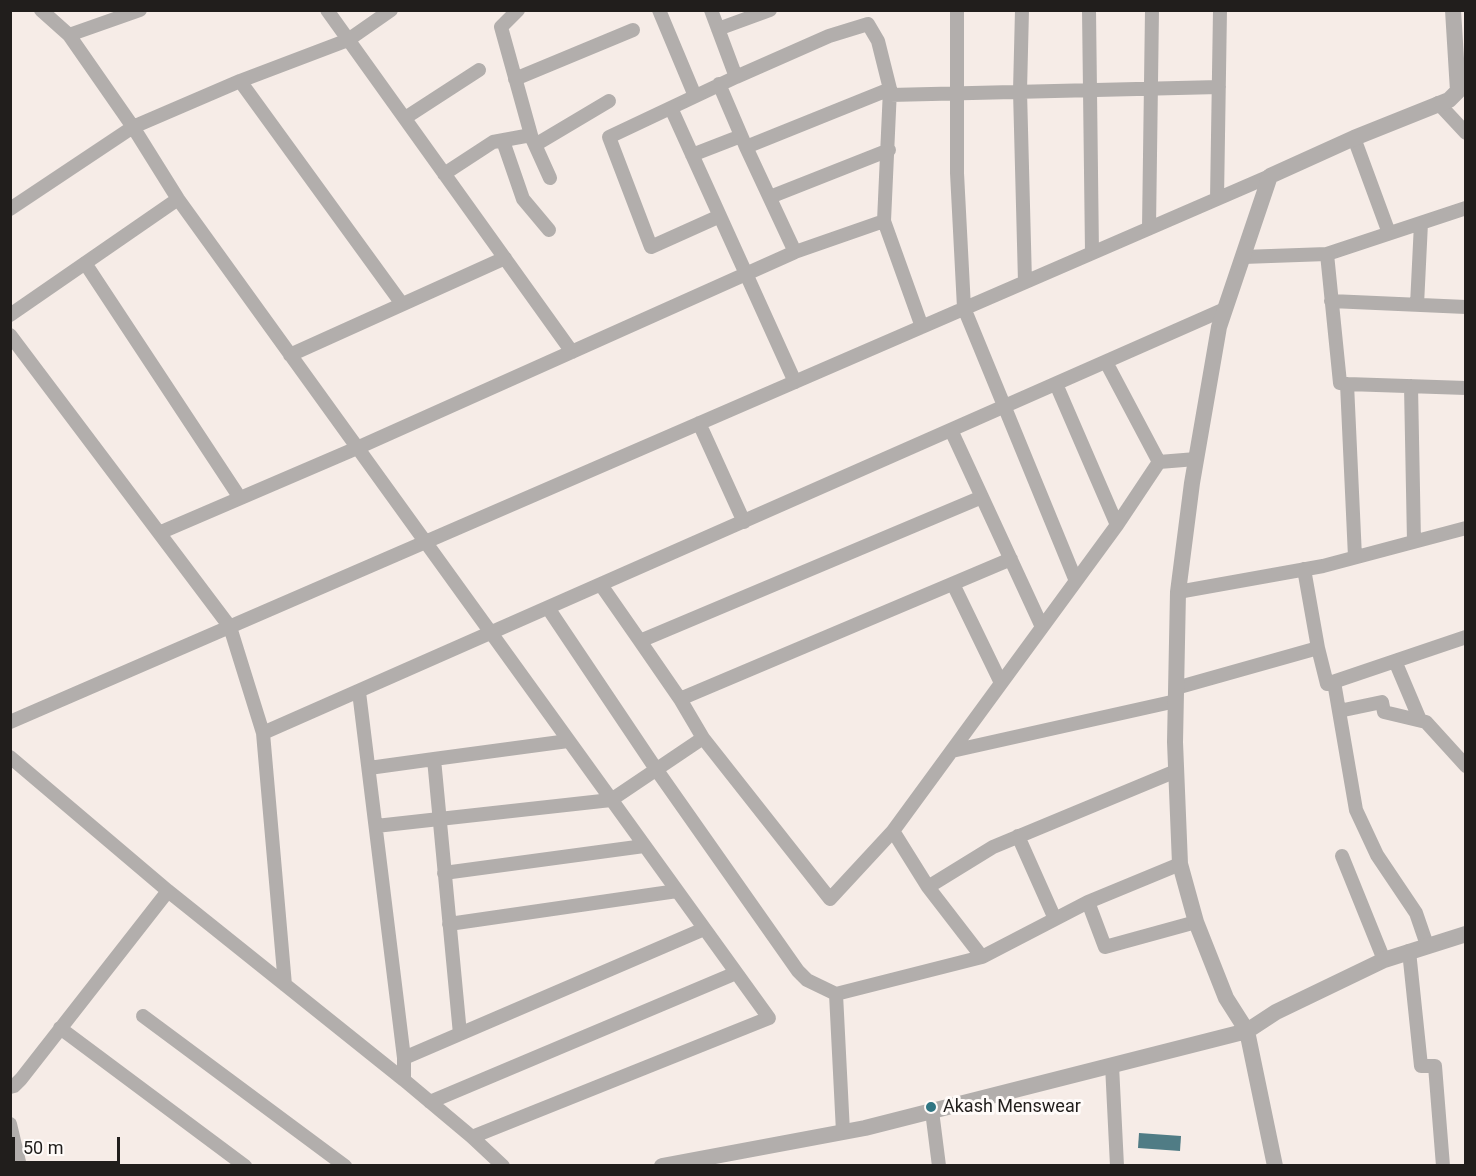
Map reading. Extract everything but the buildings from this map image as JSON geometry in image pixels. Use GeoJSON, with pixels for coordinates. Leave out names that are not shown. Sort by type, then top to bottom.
{"type":"FeatureCollection","features":[{"type":"Feature","properties":{"kind":"street"},"geometry":{"type":"LineString","coordinates":[[41,10],[69,35],[133,127],[178,199],[769,1018],[472,1137]]}},
{"type":"Feature","properties":{"kind":"street"},"geometry":{"type":"LineString","coordinates":[[69,35],[140,10]]}},
{"type":"Feature","properties":{"kind":"street"},"geometry":{"type":"LineString","coordinates":[[327,10],[572,352]]}},
{"type":"Feature","properties":{"kind":"street"},"geometry":{"type":"LineString","coordinates":[[10,209],[133,127],[240,81],[348,39],[391,10]]}},
{"type":"Feature","properties":{"kind":"street"},"geometry":{"type":"LineString","coordinates":[[518,10],[501,27],[533,140],[549,178]]}},
{"type":"Feature","properties":{"kind":"street"},"geometry":{"type":"LineString","coordinates":[[659,10],[695,96]]}},
{"type":"Feature","properties":{"kind":"street"},"geometry":{"type":"LineString","coordinates":[[711,10],[736,77]]}},
{"type":"Feature","properties":{"kind":"street"},"geometry":{"type":"LineString","coordinates":[[718,29],[770,10]]}},
{"type":"Feature","properties":{"kind":"street"},"geometry":{"type":"LineString","coordinates":[[957,10],[957,173],[964,308],[1076,581]]}},
{"type":"Feature","properties":{"kind":"street"},"geometry":{"type":"LineString","coordinates":[[1022,10],[1020,91],[1025,282]]}},
{"type":"Feature","properties":{"kind":"street"},"geometry":{"type":"LineString","coordinates":[[1089,10],[1092,253]]}},
{"type":"Feature","properties":{"kind":"street"},"geometry":{"type":"LineString","coordinates":[[1149,228],[1152,10]]}},
{"type":"Feature","properties":{"kind":"street"},"geometry":{"type":"LineString","coordinates":[[1217,199],[1220,10]]}},
{"type":"Feature","properties":{"kind":"street"},"geometry":{"type":"LineString","coordinates":[[10,722],[1354,138],[1449,100],[1458,91],[1453,10]]}},
{"type":"Feature","properties":{"kind":"street"},"geometry":{"type":"LineString","coordinates":[[720,216],[651,247],[609,137],[867,17],[878,40],[890,92],[884,221],[922,327]]}},
{"type":"Feature","properties":{"kind":"street"},"geometry":{"type":"LineString","coordinates":[[515,79],[633,30]]}},
{"type":"Feature","properties":{"kind":"street"},"geometry":{"type":"LineString","coordinates":[[405,118],[479,70]]}},
{"type":"Feature","properties":{"kind":"street"},"geometry":{"type":"LineString","coordinates":[[240,81],[402,304]]}},
{"type":"Feature","properties":{"kind":"street"},"geometry":{"type":"LineString","coordinates":[[719,84],[795,252]]}},
{"type":"Feature","properties":{"kind":"street"},"geometry":{"type":"LineString","coordinates":[[692,155],[744,142],[890,92],[1090,91],[1219,87]]}},
{"type":"Feature","properties":{"kind":"street"},"geometry":{"type":"LineString","coordinates":[[444,174],[493,142],[533,140],[609,100]]}},
{"type":"Feature","properties":{"kind":"street"},"geometry":{"type":"LineString","coordinates":[[1438,103],[1466,133]]}},
{"type":"Feature","properties":{"kind":"street"},"geometry":{"type":"LineString","coordinates":[[671,108],[795,382]]}},
{"type":"Feature","properties":{"kind":"street"},"geometry":{"type":"LineString","coordinates":[[1354,138],[1389,233]]}},
{"type":"Feature","properties":{"kind":"street"},"geometry":{"type":"LineString","coordinates":[[503,141],[523,199],[549,230]]}},
{"type":"Feature","properties":{"kind":"street"},"geometry":{"type":"LineString","coordinates":[[770,196],[889,150]]}},
{"type":"Feature","properties":{"kind":"street"},"geometry":{"type":"LineString","coordinates":[[1270,176],[1219,327],[1196,459],[1178,591],[1176,771],[1180,864],[1196,922],[1226,998],[1247,1031],[1275,1166]]}},
{"type":"Feature","properties":{"kind":"street"},"geometry":{"type":"LineString","coordinates":[[10,315],[178,199]]}},
{"type":"Feature","properties":{"kind":"street"},"geometry":{"type":"LineString","coordinates":[[1243,257],[1327,254],[1466,208]]}},
{"type":"Feature","properties":{"kind":"street"},"geometry":{"type":"LineString","coordinates":[[159,532],[357,448],[795,252],[884,221]]}},
{"type":"Feature","properties":{"kind":"street"},"geometry":{"type":"LineString","coordinates":[[1417,305],[1421,223]]}},
{"type":"Feature","properties":{"kind":"street"},"geometry":{"type":"LineString","coordinates":[[1327,254],[1340,383],[1466,388]]}},
{"type":"Feature","properties":{"kind":"street"},"geometry":{"type":"LineString","coordinates":[[290,355],[505,258]]}},
{"type":"Feature","properties":{"kind":"street"},"geometry":{"type":"LineString","coordinates":[[85,263],[240,498]]}},
{"type":"Feature","properties":{"kind":"street"},"geometry":{"type":"LineString","coordinates":[[1331,301],[1466,307]]}},
{"type":"Feature","properties":{"kind":"street"},"geometry":{"type":"LineString","coordinates":[[263,733],[1225,309]]}},
{"type":"Feature","properties":{"kind":"street"},"geometry":{"type":"LineString","coordinates":[[10,335],[230,627],[263,733],[285,985]]}},
{"type":"Feature","properties":{"kind":"street"},"geometry":{"type":"LineString","coordinates":[[1106,362],[1159,462]]}},
{"type":"Feature","properties":{"kind":"street"},"geometry":{"type":"LineString","coordinates":[[1056,384],[1117,525]]}},
{"type":"Feature","properties":{"kind":"street"},"geometry":{"type":"LineString","coordinates":[[1347,384],[1355,557]]}},
{"type":"Feature","properties":{"kind":"street"},"geometry":{"type":"LineString","coordinates":[[1411,386],[1414,542]]}},
{"type":"Feature","properties":{"kind":"street"},"geometry":{"type":"LineString","coordinates":[[699,423],[744,522]]}},
{"type":"Feature","properties":{"kind":"street"},"geometry":{"type":"LineString","coordinates":[[951,430],[1042,627]]}},
{"type":"Feature","properties":{"kind":"street"},"geometry":{"type":"LineString","coordinates":[[1159,462],[1196,459]]}},
{"type":"Feature","properties":{"kind":"street"},"geometry":{"type":"LineString","coordinates":[[601,585],[680,699],[702,738],[830,899],[893,831],[1117,525],[1159,462]]}},
{"type":"Feature","properties":{"kind":"street"},"geometry":{"type":"LineString","coordinates":[[640,641],[982,497]]}},
{"type":"Feature","properties":{"kind":"street"},"geometry":{"type":"LineString","coordinates":[[1178,591],[1304,569],[1466,528]]}},
{"type":"Feature","properties":{"kind":"street"},"geometry":{"type":"LineString","coordinates":[[680,699],[1011,559]]}},
{"type":"Feature","properties":{"kind":"street"},"geometry":{"type":"LineString","coordinates":[[1304,569],[1327,684],[1466,638]]}},
{"type":"Feature","properties":{"kind":"street"},"geometry":{"type":"LineString","coordinates":[[953,584],[1001,683]]}},
{"type":"Feature","properties":{"kind":"street"},"geometry":{"type":"LineString","coordinates":[[548,608],[656,769],[803,977],[836,994],[982,957],[1088,902],[1180,864]]}},
{"type":"Feature","properties":{"kind":"street"},"geometry":{"type":"LineString","coordinates":[[952,751],[1176,694],[1318,648]]}},
{"type":"Feature","properties":{"kind":"street"},"geometry":{"type":"LineString","coordinates":[[1395,661],[1420,720]]}},
{"type":"Feature","properties":{"kind":"street"},"geometry":{"type":"LineString","coordinates":[[1334,682],[1356,810],[1377,855],[1416,913],[1427,945]]}},
{"type":"Feature","properties":{"kind":"street"},"geometry":{"type":"LineString","coordinates":[[359,692],[404,1058],[404,1080]]}},
{"type":"Feature","properties":{"kind":"street"},"geometry":{"type":"LineString","coordinates":[[1339,711],[1382,702],[1384,711],[1426,722],[1466,766]]}},
{"type":"Feature","properties":{"kind":"street"},"geometry":{"type":"LineString","coordinates":[[376,826],[611,800],[702,738]]}},
{"type":"Feature","properties":{"kind":"street"},"geometry":{"type":"LineString","coordinates":[[369,768],[568,741]]}},
{"type":"Feature","properties":{"kind":"street"},"geometry":{"type":"LineString","coordinates":[[10,757],[168,891],[404,1080],[472,1137],[502,1166]]}},
{"type":"Feature","properties":{"kind":"street"},"geometry":{"type":"LineString","coordinates":[[434,759],[460,1034]]}},
{"type":"Feature","properties":{"kind":"street"},"geometry":{"type":"LineString","coordinates":[[928,887],[993,847],[1176,771]]}},
{"type":"Feature","properties":{"kind":"street"},"geometry":{"type":"LineString","coordinates":[[893,831],[928,887],[982,957]]}},
{"type":"Feature","properties":{"kind":"street"},"geometry":{"type":"LineString","coordinates":[[1018,837],[1054,918]]}},
{"type":"Feature","properties":{"kind":"street"},"geometry":{"type":"LineString","coordinates":[[444,873],[644,846]]}},
{"type":"Feature","properties":{"kind":"street"},"geometry":{"type":"LineString","coordinates":[[1342,856],[1384,960]]}},
{"type":"Feature","properties":{"kind":"street"},"geometry":{"type":"LineString","coordinates":[[10,1087],[21,1079],[168,891]]}},
{"type":"Feature","properties":{"kind":"street"},"geometry":{"type":"LineString","coordinates":[[449,924],[676,891]]}},
{"type":"Feature","properties":{"kind":"street"},"geometry":{"type":"LineString","coordinates":[[1088,902],[1105,947],[1196,922]]}},
{"type":"Feature","properties":{"kind":"street"},"geometry":{"type":"LineString","coordinates":[[404,1058],[704,929]]}},
{"type":"Feature","properties":{"kind":"street"},"geometry":{"type":"LineString","coordinates":[[662,1166],[728,1159],[932,1111],[1247,1031],[1276,1012],[1384,960],[1466,934]]}},
{"type":"Feature","properties":{"kind":"street"},"geometry":{"type":"LineString","coordinates":[[1409,951],[1420,1066],[1436,1066],[1443,1166]]}},
{"type":"Feature","properties":{"kind":"street"},"geometry":{"type":"LineString","coordinates":[[430,1102],[736,973]]}},
{"type":"Feature","properties":{"kind":"street"},"geometry":{"type":"LineString","coordinates":[[836,994],[843,1132]]}},
{"type":"Feature","properties":{"kind":"street"},"geometry":{"type":"LineString","coordinates":[[143,1016],[345,1166]]}},
{"type":"Feature","properties":{"kind":"street"},"geometry":{"type":"LineString","coordinates":[[60,1028],[245,1166]]}},
{"type":"Feature","properties":{"kind":"street"},"geometry":{"type":"LineString","coordinates":[[1112,1065],[1117,1166]]}},
{"type":"Feature","properties":{"kind":"street"},"geometry":{"type":"LineString","coordinates":[[932,1111],[939,1166]]}},
{"type":"Feature","properties":{"kind":"street"},"geometry":{"type":"LineString","coordinates":[[10,1124],[20,1166]]}},
{"type":"Feature","properties":{"kind":"place","name":"Akash Menswear"},"geometry":{"type":"Point","coordinates":[931,1107]}}]}
